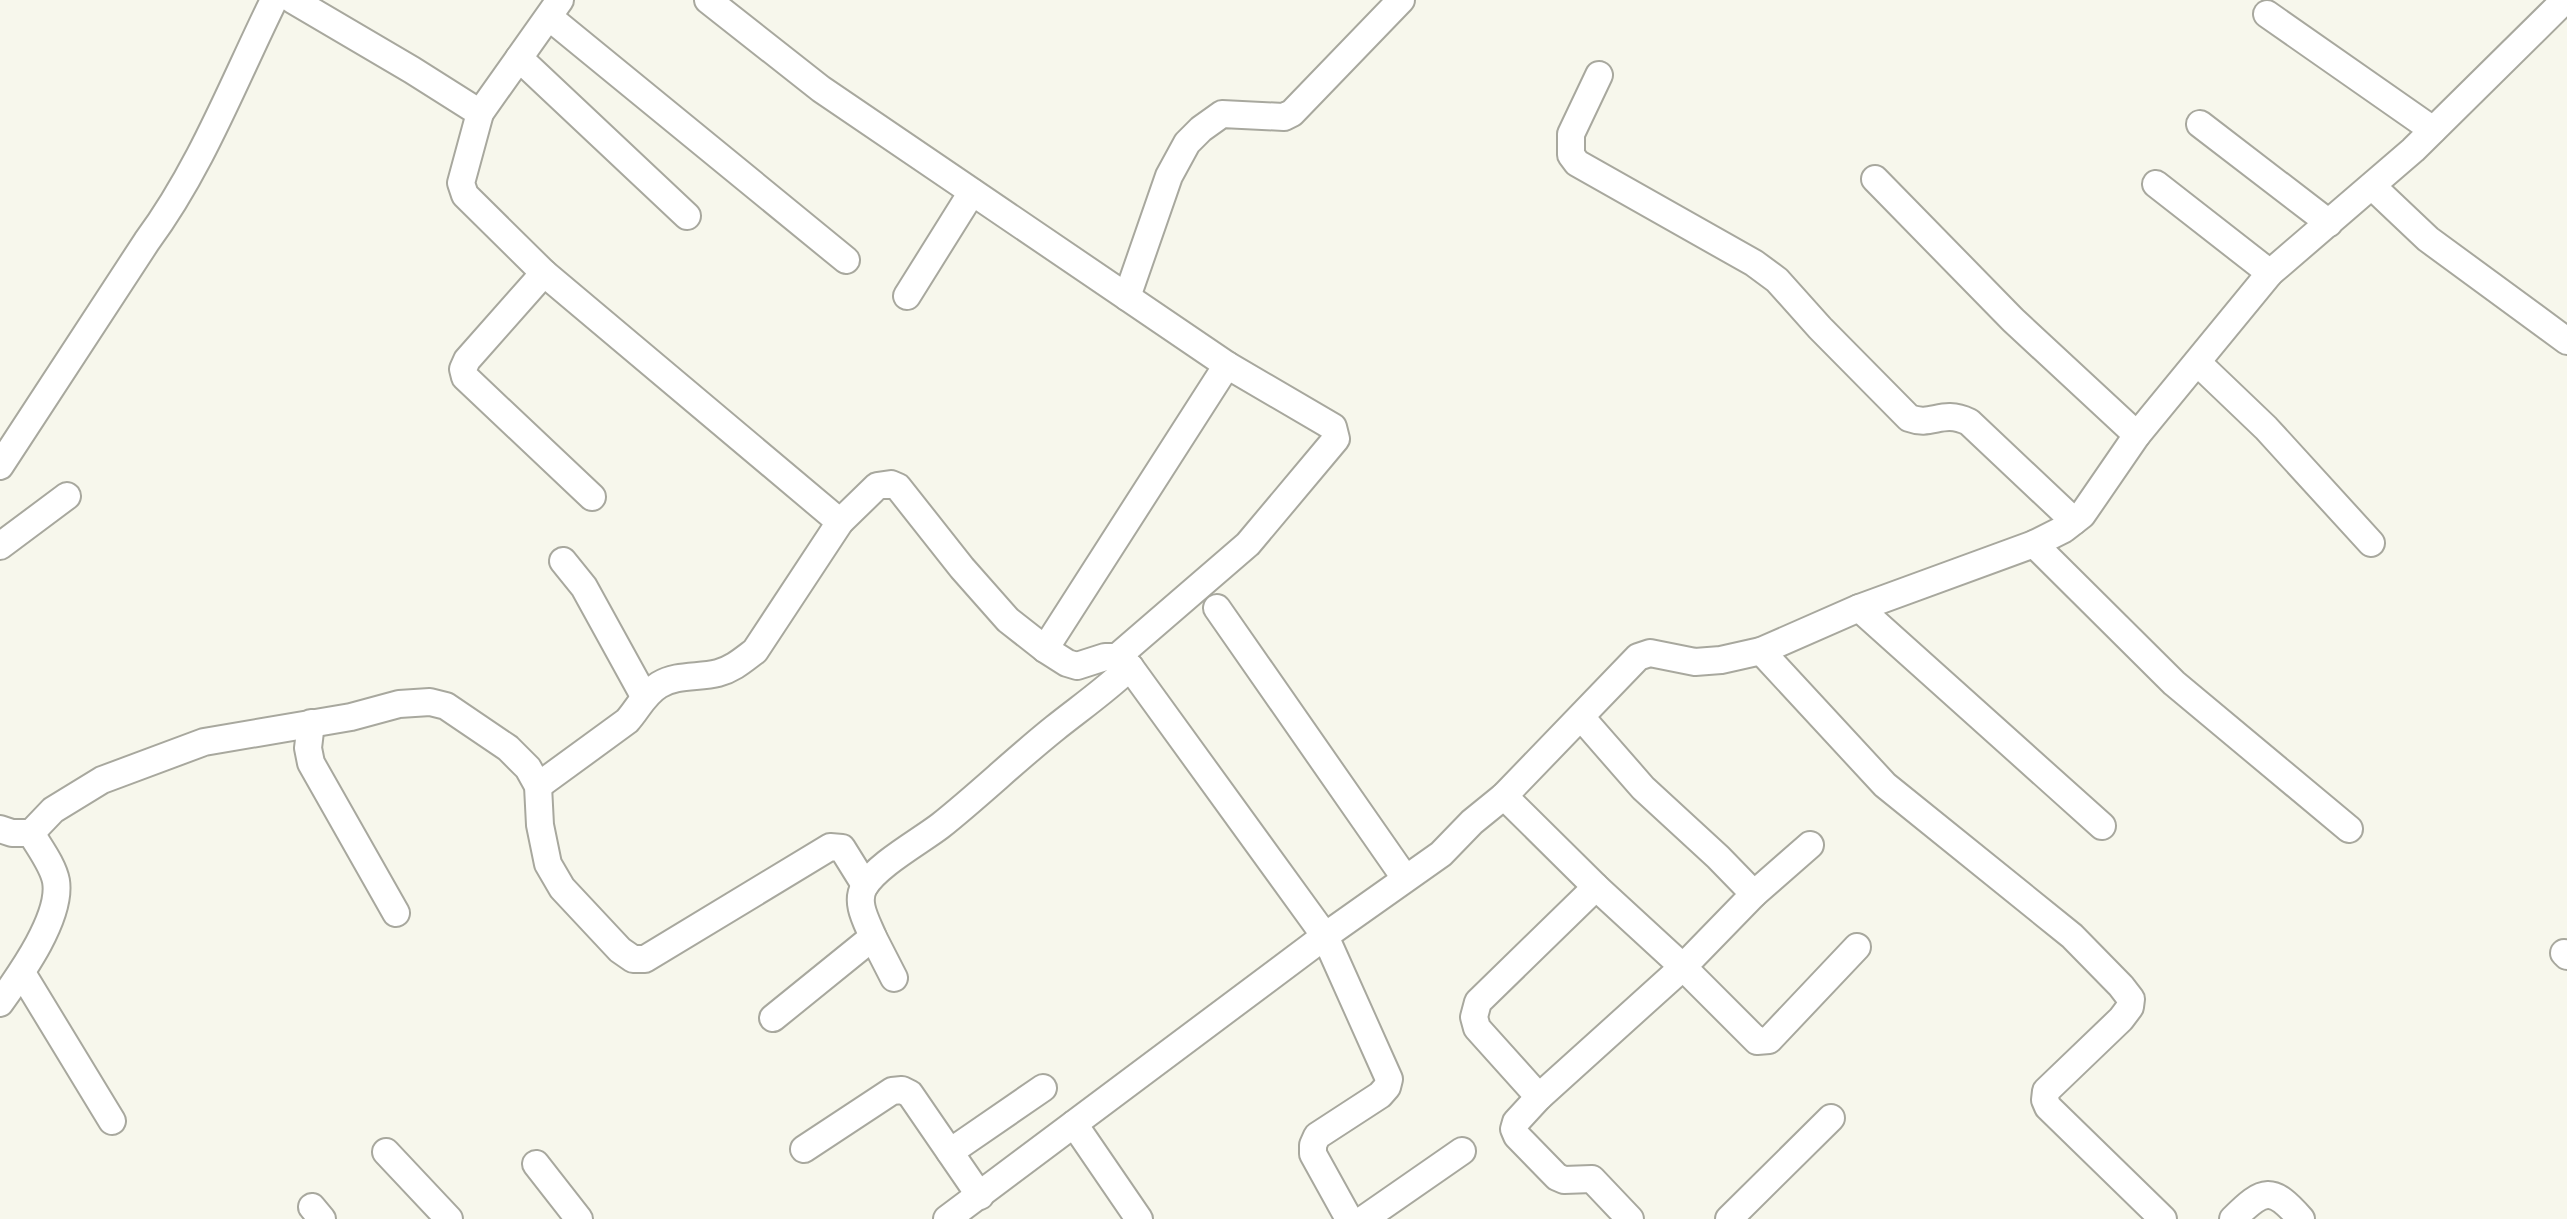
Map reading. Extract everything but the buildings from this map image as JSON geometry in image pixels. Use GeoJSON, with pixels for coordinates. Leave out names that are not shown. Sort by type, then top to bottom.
{"type":"FeatureCollection","features":[{"type":"Feature","properties":{"kind":"street"},"geometry":{"type":"LineString","coordinates":[[0,466],[139,252],[172,208],[274,0]]}},
{"type":"Feature","properties":{"kind":"street"},"geometry":{"type":"LineString","coordinates":[[293,0],[480,113]]}},
{"type":"Feature","properties":{"kind":"street"},"geometry":{"type":"LineString","coordinates":[[708,0],[821,89],[1227,365],[1333,427],[1336,439],[1248,544],[1123,662],[1103,692],[1056,727],[940,826],[892,860],[865,885],[860,897],[862,908],[894,978]]}},
{"type":"Feature","properties":{"kind":"street"},"geometry":{"type":"LineString","coordinates":[[1127,297],[1169,176],[1187,143],[1200,129],[1222,114],[1284,117],[1293,113],[1401,0]]}},
{"type":"Feature","properties":{"kind":"street"},"geometry":{"type":"LineString","coordinates":[[947,1219],[1325,936],[1441,854],[1472,822],[1504,796],[1638,657],[1650,653],[1695,662],[1721,660],[1761,651],[1859,608],[2034,544],[2074,522],[2137,435],[2270,273],[2433,130],[2566,0]]}},
{"type":"Feature","properties":{"kind":"street"},"geometry":{"type":"LineString","coordinates":[[840,522],[544,273],[465,195],[461,183],[462,175],[480,113],[554,8],[846,260]]}},
{"type":"Feature","properties":{"kind":"street"},"geometry":{"type":"LineString","coordinates":[[2267,15],[2433,130]]}},
{"type":"Feature","properties":{"kind":"street"},"geometry":{"type":"LineString","coordinates":[[519,58],[687,216]]}},
{"type":"Feature","properties":{"kind":"street"},"geometry":{"type":"LineString","coordinates":[[1599,75],[1571,134],[1571,155],[1577,163],[1762,269],[1777,280],[1820,328],[1909,418],[1920,422],[1955,415],[1969,422],[2074,522]]}},
{"type":"Feature","properties":{"kind":"street"},"geometry":{"type":"LineString","coordinates":[[2200,124],[2329,223]]}},
{"type":"Feature","properties":{"kind":"street"},"geometry":{"type":"LineString","coordinates":[[1875,179],[2013,320],[2137,435]]}},
{"type":"Feature","properties":{"kind":"street"},"geometry":{"type":"LineString","coordinates":[[2156,184],[2270,273]]}},
{"type":"Feature","properties":{"kind":"street"},"geometry":{"type":"LineString","coordinates":[[2372,186],[2428,239],[2567,341]]}},
{"type":"Feature","properties":{"kind":"street"},"geometry":{"type":"LineString","coordinates":[[907,296],[972,192]]}},
{"type":"Feature","properties":{"kind":"street"},"geometry":{"type":"LineString","coordinates":[[544,273],[467,360],[463,369],[465,376],[483,396],[592,497]]}},
{"type":"Feature","properties":{"kind":"street"},"geometry":{"type":"LineString","coordinates":[[2198,363],[2266,428],[2371,543]]}},
{"type":"Feature","properties":{"kind":"street"},"geometry":{"type":"LineString","coordinates":[[1045,649],[1227,365]]}},
{"type":"Feature","properties":{"kind":"street"},"geometry":{"type":"LineString","coordinates":[[538,786],[627,721],[644,696],[661,684],[682,677],[715,674],[735,667],[755,651],[840,522],[877,486],[891,484],[898,487],[962,568],[1008,620],[1045,649],[1077,666],[1105,657],[1123,662],[1325,936],[1388,1079],[1387,1087],[1380,1095],[1317,1136],[1313,1145],[1313,1154],[1349,1219]]}},
{"type":"Feature","properties":{"kind":"street"},"geometry":{"type":"LineString","coordinates":[[0,546],[68,496]]}},
{"type":"Feature","properties":{"kind":"street"},"geometry":{"type":"LineString","coordinates":[[2034,544],[2175,683],[2349,829]]}},
{"type":"Feature","properties":{"kind":"street"},"geometry":{"type":"LineString","coordinates":[[564,561],[584,587],[644,696]]}},
{"type":"Feature","properties":{"kind":"street"},"geometry":{"type":"LineString","coordinates":[[1216,608],[1405,878]]}},
{"type":"Feature","properties":{"kind":"street"},"geometry":{"type":"LineString","coordinates":[[1859,608],[2102,826]]}},
{"type":"Feature","properties":{"kind":"street"},"geometry":{"type":"LineString","coordinates":[[1761,651],[1885,785],[2072,936],[2131,999],[2130,1007],[2120,1019],[2053,1082],[2046,1091],[2045,1100],[2057,1116],[2162,1219]]}},
{"type":"Feature","properties":{"kind":"street"},"geometry":{"type":"LineString","coordinates":[[0,829],[12,833],[31,833],[53,810],[114,776],[204,742],[351,718],[399,704],[430,702],[446,706],[508,748],[528,768],[538,786],[540,825],[548,864],[562,888],[620,950],[633,959],[645,959],[830,847],[842,848],[865,885]]}},
{"type":"Feature","properties":{"kind":"street"},"geometry":{"type":"LineString","coordinates":[[1581,717],[1643,788],[1754,894]]}},
{"type":"Feature","properties":{"kind":"street"},"geometry":{"type":"LineString","coordinates":[[311,723],[308,748],[311,764],[396,913]]}},
{"type":"Feature","properties":{"kind":"street"},"geometry":{"type":"LineString","coordinates":[[1504,796],[1757,1041],[1769,1040],[1857,947]]}},
{"type":"Feature","properties":{"kind":"street"},"geometry":{"type":"LineString","coordinates":[[0,1003],[22,973],[41,939],[57,892],[56,879],[31,833]]}},
{"type":"Feature","properties":{"kind":"street"},"geometry":{"type":"LineString","coordinates":[[1630,1219],[1599,1184],[1585,1178],[1564,1180],[1557,1177],[1517,1136],[1514,1129],[1516,1122],[1539,1097],[1683,967],[1754,894],[1810,845]]}},
{"type":"Feature","properties":{"kind":"street"},"geometry":{"type":"LineString","coordinates":[[1539,1097],[1477,1028],[1474,1017],[1478,1002],[1596,887]]}},
{"type":"Feature","properties":{"kind":"street"},"geometry":{"type":"LineString","coordinates":[[774,1018],[873,937]]}},
{"type":"Feature","properties":{"kind":"street"},"geometry":{"type":"LineString","coordinates":[[22,973],[112,1121]]}},
{"type":"Feature","properties":{"kind":"street"},"geometry":{"type":"LineString","coordinates":[[950,1152],[1043,1088]]}},
{"type":"Feature","properties":{"kind":"street"},"geometry":{"type":"LineString","coordinates":[[804,1149],[892,1091],[902,1090],[910,1094],[980,1196]]}},
{"type":"Feature","properties":{"kind":"street"},"geometry":{"type":"LineString","coordinates":[[1729,1219],[1831,1118]]}},
{"type":"Feature","properties":{"kind":"street"},"geometry":{"type":"LineString","coordinates":[[1074,1124],[1139,1219]]}},
{"type":"Feature","properties":{"kind":"street"},"geometry":{"type":"LineString","coordinates":[[1364,1219],[1462,1151]]}},
{"type":"Feature","properties":{"kind":"street"},"geometry":{"type":"LineString","coordinates":[[386,1152],[449,1219]]}},
{"type":"Feature","properties":{"kind":"street"},"geometry":{"type":"LineString","coordinates":[[536,1164],[579,1219]]}},
{"type":"Feature","properties":{"kind":"street"},"geometry":{"type":"LineString","coordinates":[[2234,1219],[2266,1194],[2276,1195],[2285,1201],[2301,1219]]}}]}
